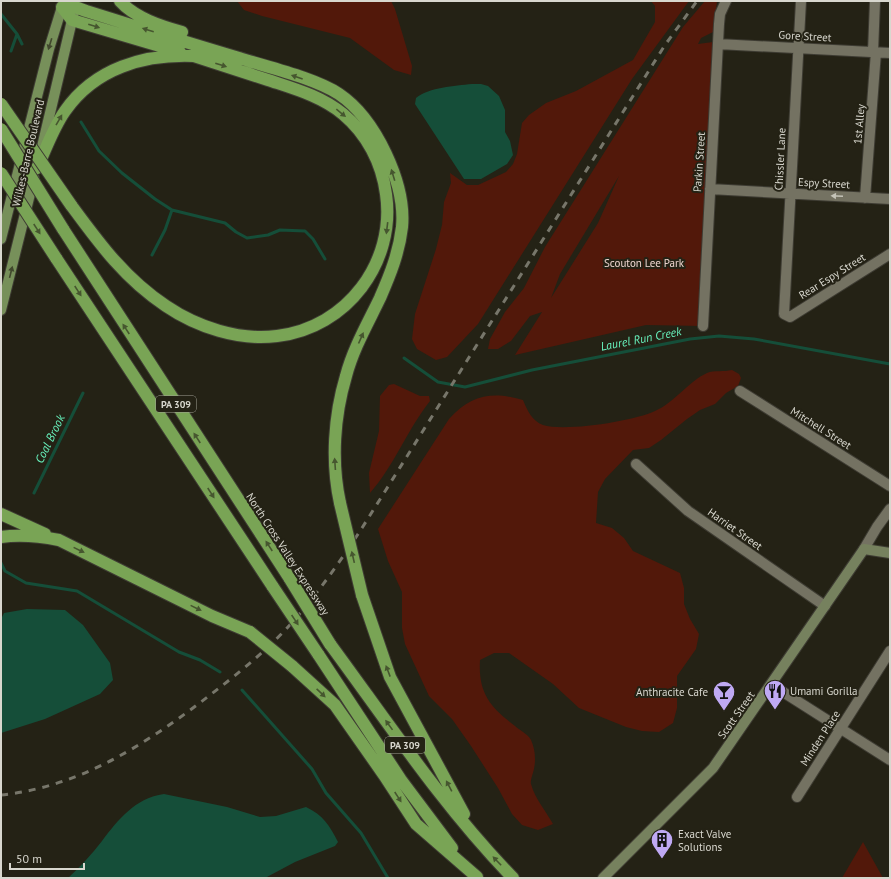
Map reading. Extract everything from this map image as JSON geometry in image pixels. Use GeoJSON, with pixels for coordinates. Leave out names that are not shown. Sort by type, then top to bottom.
{"type":"FeatureCollection","features":[{"type":"Feature","properties":{"kind":"highway"},"geometry":{"type":"LineString","coordinates":[[120,1],[131,10],[145,18],[170,28],[243,51],[265,66]]}},
{"type":"Feature","properties":{"kind":"highway"},"geometry":{"type":"LineString","coordinates":[[1,104],[71,205],[110,257],[137,284],[167,307],[182,315],[225,332],[257,337],[276,336],[298,332],[328,318],[352,299],[376,265],[388,227],[387,200],[383,174],[375,155],[365,138],[343,114],[315,97],[194,56],[72,20],[63,4],[76,4],[325,87],[338,94],[355,108],[375,135],[388,159],[401,203],[402,226],[397,254],[350,364],[340,403],[335,454],[340,502],[362,595],[390,677],[481,845]]}},
{"type":"Feature","properties":{"kind":"highway"},"geometry":{"type":"LineString","coordinates":[[37,168],[64,112],[78,95],[97,80],[115,69],[142,59],[174,55],[194,56]]}},
{"type":"Feature","properties":{"kind":"highway","name":"North Cross Valley Expressway"},"geometry":{"type":"LineString","coordinates":[[1,129],[63,229],[290,579],[330,644],[423,771],[481,845],[513,878]]}},
{"type":"Feature","properties":{"kind":"highway","name":"PA 309"},"geometry":{"type":"LineString","coordinates":[[1,173],[401,780],[451,847],[478,878]]}},
{"type":"Feature","properties":{"kind":"highway"},"geometry":{"type":"LineString","coordinates":[[1,514],[59,540],[212,616],[250,632],[292,666],[335,706],[384,775],[416,824],[478,878]]}},
{"type":"Feature","properties":{"kind":"highway"},"geometry":{"type":"LineString","coordinates":[[1,537],[30,536],[59,540]]}},
{"type":"Feature","properties":{"kind":"main road","name":"Wilkes-Barre Boulevard"},"geometry":{"type":"LineString","coordinates":[[1,239],[49,49],[63,4]]}},
{"type":"Feature","properties":{"kind":"main road","name":"Wilkes-Barre Boulevard"},"geometry":{"type":"LineString","coordinates":[[1,310],[76,4]]}},
{"type":"Feature","properties":{"kind":"street","name":"Parkin Street"},"geometry":{"type":"LineString","coordinates":[[703,326],[720,14],[726,1]]}},
{"type":"Feature","properties":{"kind":"street","name":"Chissler Lane"},"geometry":{"type":"LineString","coordinates":[[787,317],[784,314],[784,307],[801,1]]}},
{"type":"Feature","properties":{"kind":"street","name":"1st Alley"},"geometry":{"type":"LineString","coordinates":[[865,198],[875,52],[875,1]]}},
{"type":"Feature","properties":{"kind":"street","name":"Gore Street"},"geometry":{"type":"LineString","coordinates":[[718,44],[890,53]]}},
{"type":"Feature","properties":{"kind":"street","name":"Espy Street"},"geometry":{"type":"LineString","coordinates":[[710,189],[890,199]]}},
{"type":"Feature","properties":{"kind":"street","name":"Rear Espy Street"},"geometry":{"type":"LineString","coordinates":[[787,317],[790,317],[890,254]]}},
{"type":"Feature","properties":{"kind":"street","name":"Mitchell Street"},"geometry":{"type":"LineString","coordinates":[[740,391],[890,486]]}},
{"type":"Feature","properties":{"kind":"street","name":"Harriet Street"},"geometry":{"type":"LineString","coordinates":[[636,464],[688,511],[825,606]]}},
{"type":"Feature","properties":{"kind":"street"},"geometry":{"type":"LineString","coordinates":[[889,554],[864,549],[890,509]]}},
{"type":"Feature","properties":{"kind":"street","name":"Scott Street"},"geometry":{"type":"LineString","coordinates":[[603,878],[713,768],[772,685],[864,549]]}},
{"type":"Feature","properties":{"kind":"street","name":"Minden Place"},"geometry":{"type":"LineString","coordinates":[[797,797],[840,728],[889,656]]}},
{"type":"Feature","properties":{"kind":"street"},"geometry":{"type":"LineString","coordinates":[[772,685],[890,760]]}},
{"type":"Feature","properties":{"kind":"green space"},"geometry":{"type":"Polygon","coordinates":[[[237,1],[391,1],[395,9],[412,66],[411,75],[394,70],[350,38],[262,16],[244,10],[237,1]]]}},
{"type":"Feature","properties":{"kind":"green space"},"geometry":{"type":"Polygon","coordinates":[[[651,1],[689,1],[632,79],[478,324],[447,357],[436,360],[417,349],[412,339],[415,314],[436,249],[442,225],[444,202],[451,183],[450,173],[467,185],[478,185],[506,172],[513,164],[517,154],[522,123],[529,115],[546,103],[576,91],[633,60],[655,22],[655,6],[651,1]]]}},
{"type":"Feature","properties":{"kind":"green space","name":"Scouton Lee Park"},"geometry":{"type":"Polygon","coordinates":[[[705,1],[717,1],[713,32],[701,38],[698,44],[713,42],[703,326],[646,325],[515,355],[542,312],[530,316],[511,341],[498,349],[488,349],[490,339],[505,312],[524,288],[545,247],[683,27],[705,1]],[[619,176],[560,274],[551,298],[598,223],[619,176]]]}},
{"type":"Feature","properties":{"kind":"green space"},"geometry":{"type":"Polygon","coordinates":[[[732,370],[739,374],[741,378],[738,386],[726,393],[715,404],[700,410],[687,419],[649,448],[633,450],[605,479],[598,492],[596,523],[612,528],[624,538],[633,551],[680,573],[684,588],[684,604],[690,619],[699,634],[696,649],[677,676],[677,708],[673,723],[659,732],[642,731],[626,727],[579,708],[553,684],[509,653],[494,653],[480,660],[481,682],[487,698],[506,719],[526,734],[531,740],[535,765],[531,784],[538,800],[553,824],[538,830],[522,825],[512,814],[498,788],[452,719],[429,696],[405,644],[402,628],[402,592],[388,561],[378,529],[449,419],[457,411],[474,400],[492,396],[512,397],[523,400],[533,418],[543,425],[553,427],[583,426],[616,422],[645,415],[669,403],[694,381],[707,373],[732,370]]]}},
{"type":"Feature","properties":{"kind":"green space"},"geometry":{"type":"Polygon","coordinates":[[[394,384],[420,396],[429,396],[430,401],[414,424],[379,482],[370,493],[369,473],[379,431],[380,396],[389,385],[394,384]]]}},
{"type":"Feature","properties":{"kind":"green space"},"geometry":{"type":"Polygon","coordinates":[[[863,842],[883,878],[842,878],[863,842]]]}},
{"type":"Feature","properties":{"kind":"shaded area"},"geometry":{"type":"Polygon","coordinates":[[[472,84],[488,86],[499,96],[505,110],[505,132],[510,141],[513,155],[507,164],[481,179],[464,179],[415,104],[416,98],[428,91],[472,84]]]}},
{"type":"Feature","properties":{"kind":"shaded area"},"geometry":{"type":"Polygon","coordinates":[[[27,609],[65,610],[83,625],[110,663],[113,680],[100,694],[45,719],[1,733],[1,619],[4,613],[27,609]]]}},
{"type":"Feature","properties":{"kind":"shaded area"},"geometry":{"type":"Polygon","coordinates":[[[164,794],[227,807],[260,817],[276,816],[306,807],[321,817],[332,831],[338,842],[335,846],[295,862],[265,878],[68,878],[90,856],[114,825],[128,811],[144,800],[164,794]]]}},
{"type":"Feature","properties":{"kind":"waterway","name":"Laurel Run Creek"},"geometry":{"type":"LineString","coordinates":[[1,14],[17,34],[22,44]]}},
{"type":"Feature","properties":{"kind":"waterway"},"geometry":{"type":"LineString","coordinates":[[11,51],[17,34]]}},
{"type":"Feature","properties":{"kind":"waterway","name":"Laurel Run Creek"},"geometry":{"type":"LineString","coordinates":[[81,122],[99,151],[122,173],[155,199],[172,210],[225,223],[236,232],[247,238],[268,235],[280,230],[305,231],[313,239],[325,259]]}},
{"type":"Feature","properties":{"kind":"waterway","name":"Coal Brook"},"geometry":{"type":"LineString","coordinates":[[152,255],[165,230],[172,210]]}},
{"type":"Feature","properties":{"kind":"waterway","name":"Laurel Run Creek"},"geometry":{"type":"LineString","coordinates":[[404,358],[438,382],[465,387],[532,370],[690,339],[719,336],[754,339],[890,364]]}},
{"type":"Feature","properties":{"kind":"waterway","name":"Coal Brook"},"geometry":{"type":"LineString","coordinates":[[34,493],[83,393]]}},
{"type":"Feature","properties":{"kind":"waterway"},"geometry":{"type":"LineString","coordinates":[[1,563],[5,571],[26,583],[77,591],[179,652],[200,660],[220,672]]}},
{"type":"Feature","properties":{"kind":"waterway"},"geometry":{"type":"LineString","coordinates":[[242,690],[312,769],[326,793],[361,833],[388,878]]}},
{"type":"Feature","properties":{"kind":"railway"},"geometry":{"type":"LineString","coordinates":[[1,795],[29,791],[82,774],[132,749],[178,719],[235,676],[288,627],[327,579],[362,528],[665,45],[697,1]]}},
{"type":"Feature","properties":{"kind":"place","name":"Umami Gorilla"},"geometry":{"type":"Point","coordinates":[775,710]}},
{"type":"Feature","properties":{"kind":"place","name":"Anthracite Cafe"},"geometry":{"type":"Point","coordinates":[724,712]}},
{"type":"Feature","properties":{"kind":"place","name":"Exact Valve Solutions"},"geometry":{"type":"Point","coordinates":[662,860]}}]}
